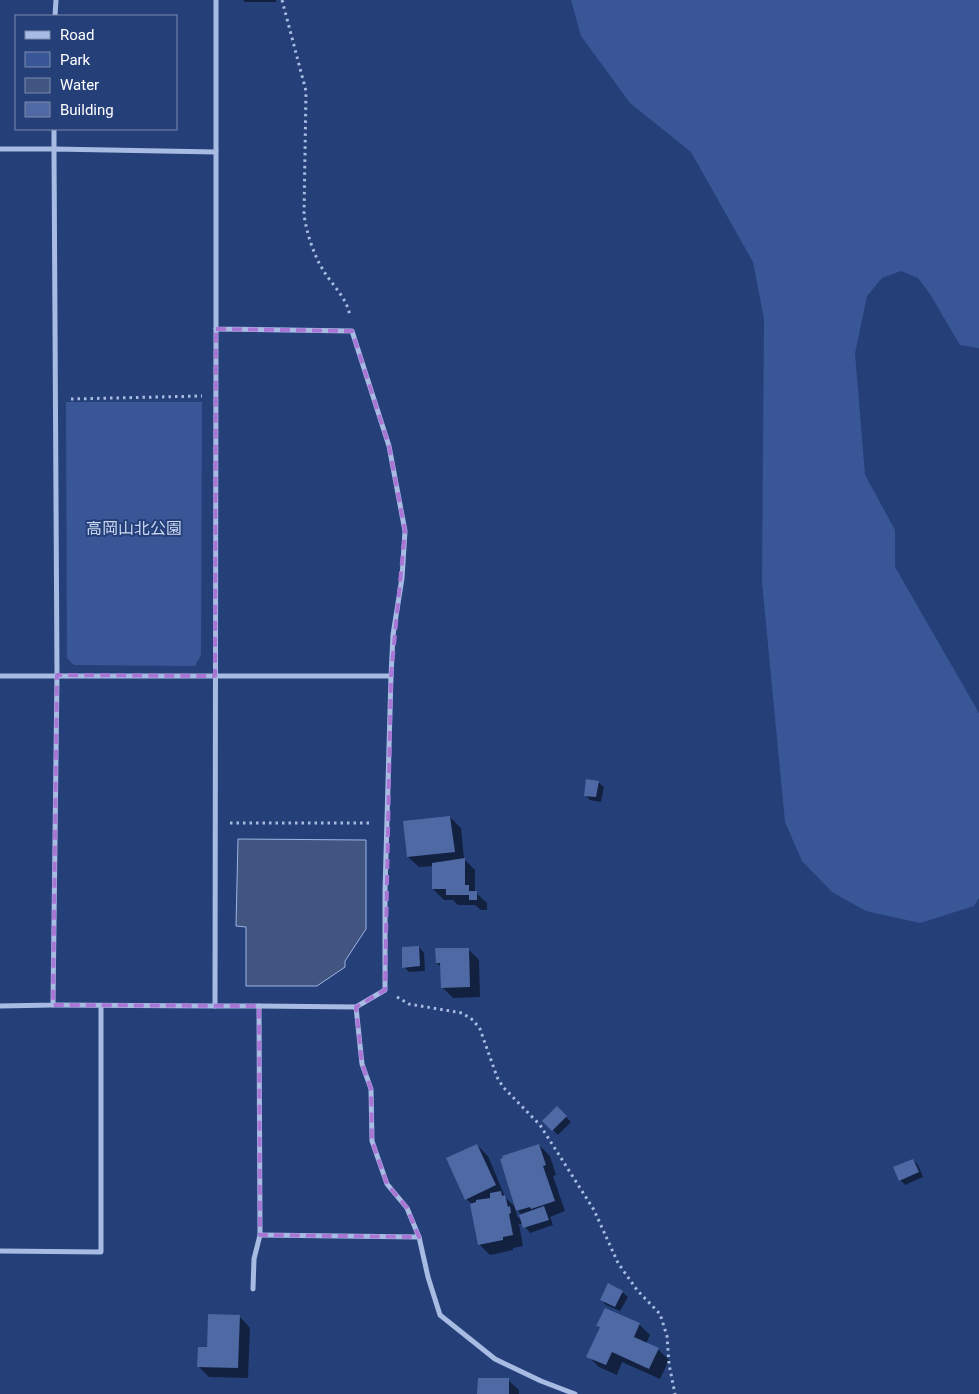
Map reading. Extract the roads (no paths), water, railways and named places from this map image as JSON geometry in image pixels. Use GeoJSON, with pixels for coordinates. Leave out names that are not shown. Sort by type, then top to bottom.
{"type":"FeatureCollection","features":[{"type":"Feature","properties":{"kind":"street"},"geometry":{"type":"LineString","coordinates":[[55,15],[56,0]]}},
{"type":"Feature","properties":{"kind":"street"},"geometry":{"type":"LineString","coordinates":[[215,1006],[216,0]]}},
{"type":"Feature","properties":{"kind":"street"},"geometry":{"type":"LineString","coordinates":[[53,1005],[57,675],[54,130]]}},
{"type":"Feature","properties":{"kind":"street"},"geometry":{"type":"LineString","coordinates":[[0,149],[216,152]]}},
{"type":"Feature","properties":{"kind":"street"},"geometry":{"type":"LineString","coordinates":[[0,1006],[356,1007],[385,990],[391,676],[393,635],[402,578],[405,530],[390,446],[352,331],[216,329]]}},
{"type":"Feature","properties":{"kind":"street"},"geometry":{"type":"LineString","coordinates":[[0,676],[391,676]]}},
{"type":"Feature","properties":{"kind":"street"},"geometry":{"type":"LineString","coordinates":[[253,1289],[254,1259],[260,1235],[259,1006]]}},
{"type":"Feature","properties":{"kind":"street"},"geometry":{"type":"LineString","coordinates":[[0,1251],[101,1252],[102,1007]]}},
{"type":"Feature","properties":{"kind":"street"},"geometry":{"type":"LineString","coordinates":[[356,1007],[362,1064],[371,1088],[372,1141],[387,1184],[407,1208],[419,1237],[428,1277],[440,1315],[495,1359],[517,1371],[575,1394]]}},
{"type":"Feature","properties":{"kind":"street"},"geometry":{"type":"LineString","coordinates":[[260,1235],[419,1237]]}},
{"type":"Feature","properties":{"kind":"water"},"geometry":{"type":"Polygon","coordinates":[[[238,839],[366,840],[366,929],[345,961],[345,967],[317,986],[246,986],[246,927],[236,926],[238,839]]]}},
{"type":"Feature","properties":{"kind":"park label","name":"高岡山北公園"},"geometry":{"type":"Point","coordinates":[134,528]}}]}
